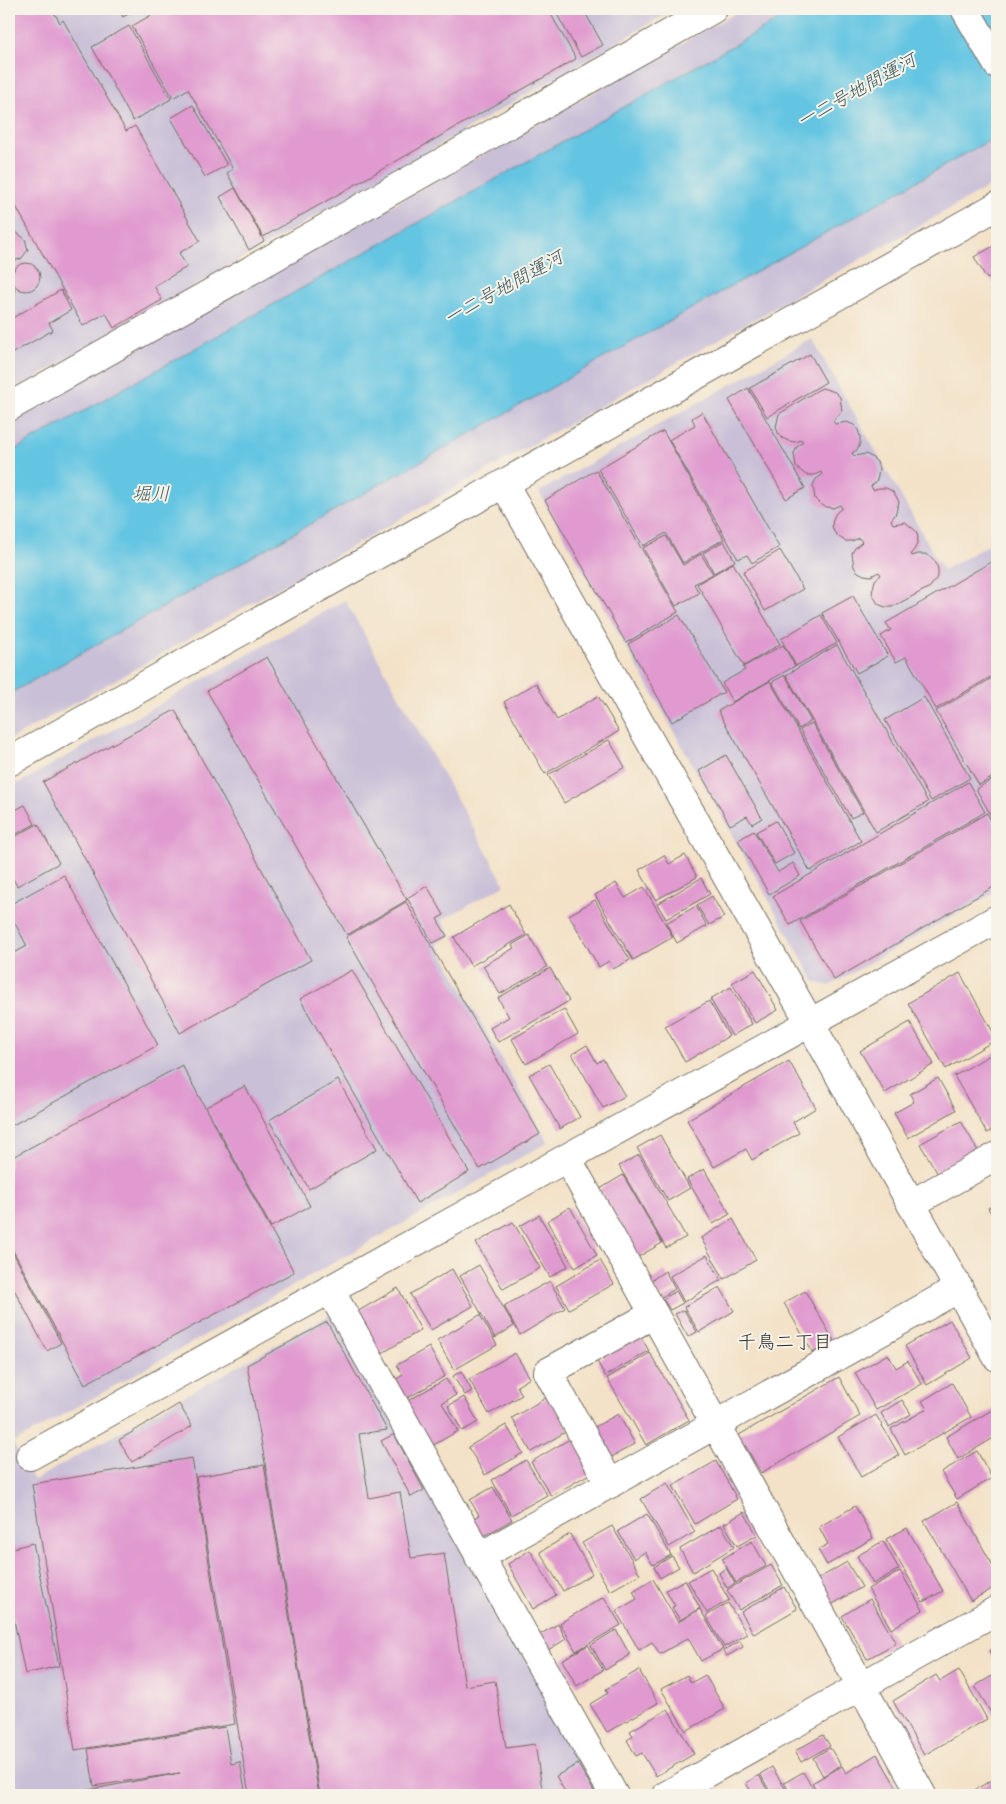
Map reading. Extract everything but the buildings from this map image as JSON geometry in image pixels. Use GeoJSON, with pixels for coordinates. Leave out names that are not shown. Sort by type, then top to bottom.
{"type":"FeatureCollection","features":[{"type":"Feature","properties":{"kind":"street"},"geometry":{"type":"LineString","coordinates":[[9,407],[712,9]]}},
{"type":"Feature","properties":{"kind":"street"},"geometry":{"type":"LineString","coordinates":[[965,9],[997,64]]}},
{"type":"Feature","properties":{"kind":"street"},"geometry":{"type":"LineString","coordinates":[[9,762],[997,206]]}},
{"type":"Feature","properties":{"kind":"street"},"geometry":{"type":"LineString","coordinates":[[504,484],[997,1357]]}},
{"type":"Feature","properties":{"kind":"street"},"geometry":{"type":"LineString","coordinates":[[30,1456],[997,919]]}},
{"type":"Feature","properties":{"kind":"street"},"geometry":{"type":"LineString","coordinates":[[911,1204],[997,1156]]}},
{"type":"Feature","properties":{"kind":"street"},"geometry":{"type":"LineString","coordinates":[[567,1158],[922,1795]]}},
{"type":"Feature","properties":{"kind":"street"},"geometry":{"type":"LineString","coordinates":[[479,1557],[958,1288]]}},
{"type":"Feature","properties":{"kind":"street"},"geometry":{"type":"LineString","coordinates":[[330,1290],[614,1795]]}},
{"type":"Feature","properties":{"kind":"street"},"geometry":{"type":"LineString","coordinates":[[610,1484],[548,1372],[654,1314]]}},
{"type":"Feature","properties":{"kind":"street"},"geometry":{"type":"LineString","coordinates":[[667,1795],[997,1610]]}},
{"type":"Feature","properties":{"kind":"shaded area"},"geometry":{"type":"Polygon","coordinates":[[[9,9],[675,9],[9,393],[9,9]]]}},
{"type":"Feature","properties":{"kind":"shaded area"},"geometry":{"type":"Polygon","coordinates":[[[743,9],[798,9],[9,453],[9,420],[743,9]]]}},
{"type":"Feature","properties":{"kind":"shaded area"},"geometry":{"type":"Polygon","coordinates":[[[997,136],[997,182],[9,740],[9,694],[997,136]]]}},
{"type":"Feature","properties":{"kind":"shaded area"},"geometry":{"type":"Polygon","coordinates":[[[812,339],[943,570],[997,540],[997,891],[829,986],[815,982],[539,492],[812,339]]]}},
{"type":"Feature","properties":{"kind":"shaded area"},"geometry":{"type":"Polygon","coordinates":[[[345,600],[505,885],[442,920],[451,936],[437,944],[548,1142],[13,1443],[34,1480],[332,1314],[602,1795],[9,1795],[9,769],[17,784],[345,600]]]}},
{"type":"Feature","properties":{"kind":"water","name":"堀川"},"geometry":{"type":"Polygon","coordinates":[[[798,9],[997,9],[997,136],[9,694],[9,453],[798,9]]]}},
{"type":"Feature","properties":{"kind":"district","name":"千鳥二丁目"},"geometry":{"type":"Point","coordinates":[785,1341]}},
{"type":"Feature","properties":{"kind":"water label","name":"一二号地間運河"},"geometry":{"type":"Point","coordinates":[856,90]}},
{"type":"Feature","properties":{"kind":"water label","name":"一二号地間運河"},"geometry":{"type":"Point","coordinates":[503,287]}}]}
